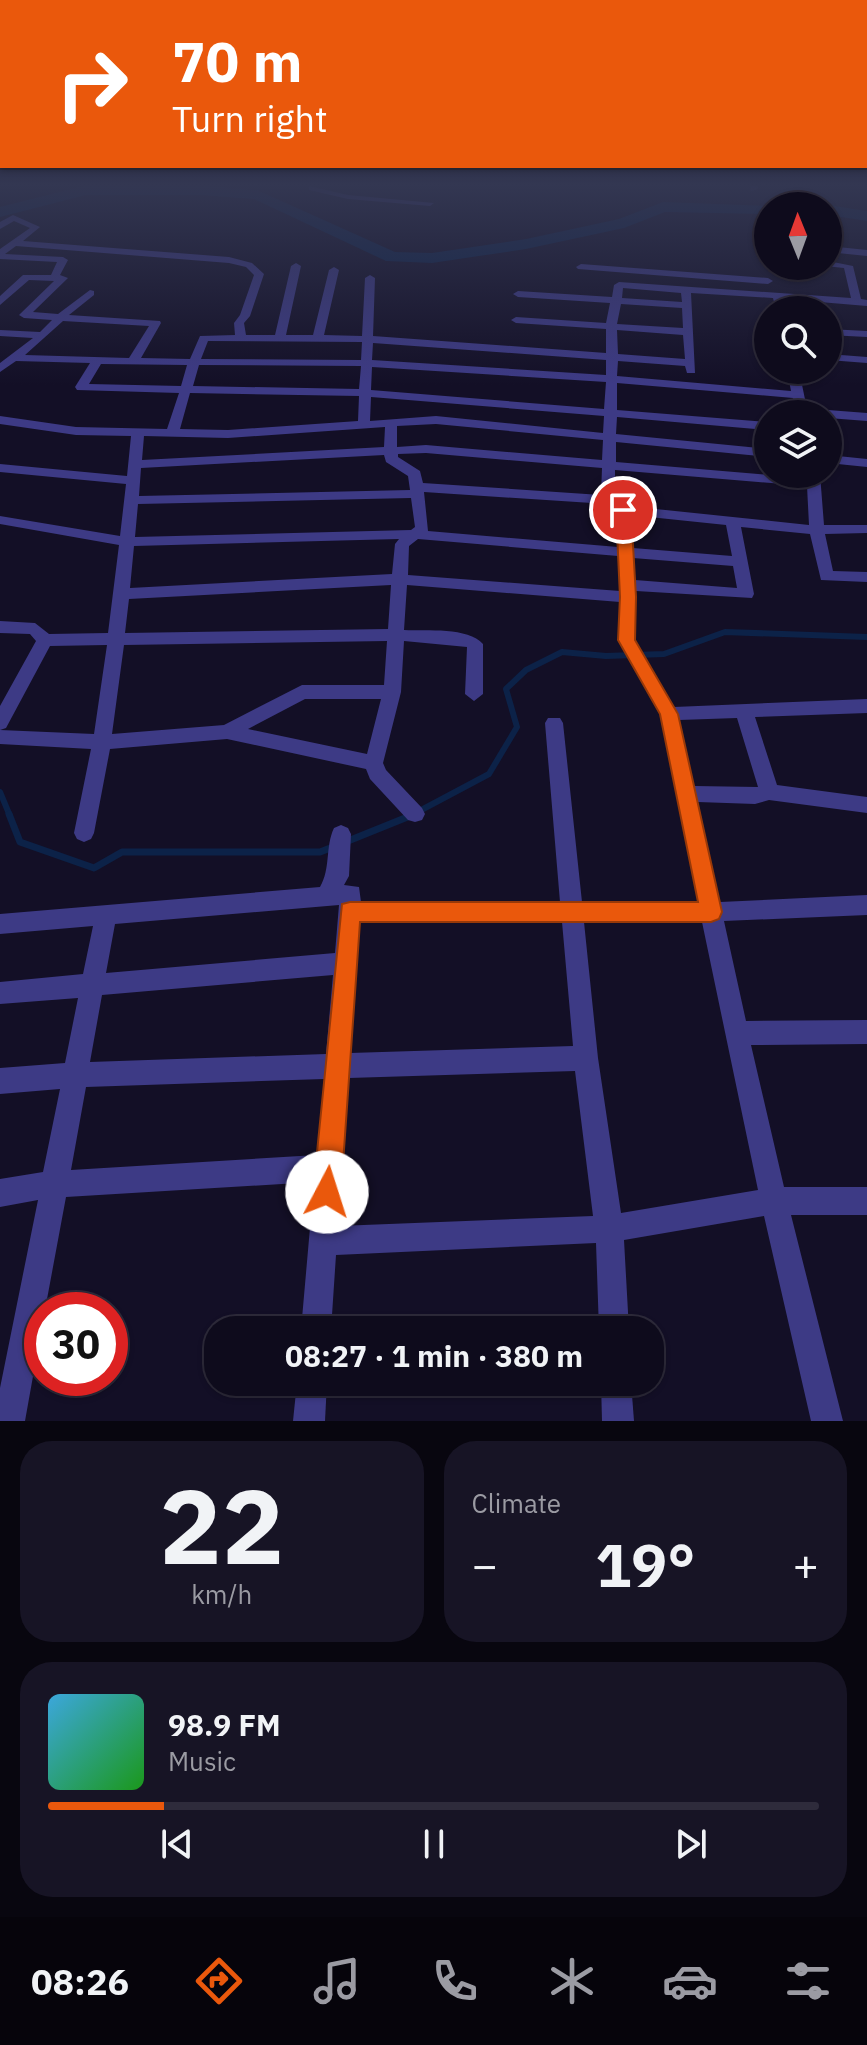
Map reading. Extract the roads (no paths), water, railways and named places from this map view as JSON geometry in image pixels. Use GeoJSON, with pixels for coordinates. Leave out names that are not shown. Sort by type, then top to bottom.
{"type":"FeatureCollection","features":[{"type":"Feature","properties":{"kind":"street"},"geometry":{"type":"LineString","coordinates":[[132,252],[229,260],[249,265],[259,274],[239,323],[241,338]]}},
{"type":"Feature","properties":{"kind":"street"},"geometry":{"type":"LineString","coordinates":[[0,255],[63,260],[54,278]]}},
{"type":"Feature","properties":{"kind":"street"},"geometry":{"type":"LineString","coordinates":[[608,500],[611,327],[619,285],[862,302],[848,266],[842,265]]}},
{"type":"Feature","properties":{"kind":"street"},"geometry":{"type":"LineString","coordinates":[[280,339],[296,266]]}},
{"type":"Feature","properties":{"kind":"street"},"geometry":{"type":"LineString","coordinates":[[581,267],[768,281],[778,295]]}},
{"type":"Feature","properties":{"kind":"street"},"geometry":{"type":"LineString","coordinates":[[318,339],[334,270]]}},
{"type":"Feature","properties":{"kind":"street"},"geometry":{"type":"LineString","coordinates":[[0,302],[26,277],[63,278],[18,315],[156,323],[133,361]]}},
{"type":"Feature","properties":{"kind":"street"},"geometry":{"type":"LineString","coordinates":[[364,423],[370,278]]}},
{"type":"Feature","properties":{"kind":"street"},"geometry":{"type":"LineString","coordinates":[[686,290],[691,386]]}},
{"type":"Feature","properties":{"kind":"street"},"geometry":{"type":"LineString","coordinates":[[0,369],[6,358],[35,345],[59,317],[90,293]]}},
{"type":"Feature","properties":{"kind":"street"},"geometry":{"type":"LineString","coordinates":[[518,294],[687,305]]}},
{"type":"Feature","properties":{"kind":"street"},"geometry":{"type":"LineString","coordinates":[[516,320],[688,332]]}},
{"type":"Feature","properties":{"kind":"street"},"geometry":{"type":"LineString","coordinates":[[0,333],[43,335]]}},
{"type":"Feature","properties":{"kind":"street"},"geometry":{"type":"LineString","coordinates":[[842,333],[867,334]]}},
{"type":"Feature","properties":{"kind":"street"},"geometry":{"type":"LineString","coordinates":[[172,433],[204,338],[368,339],[690,363]]}},
{"type":"Feature","properties":{"kind":"street"},"geometry":{"type":"LineString","coordinates":[[6,358],[366,363],[798,395]]}},
{"type":"Feature","properties":{"kind":"street"},"geometry":{"type":"LineString","coordinates":[[842,358],[867,360]]}},
{"type":"Feature","properties":{"kind":"street"},"geometry":{"type":"LineString","coordinates":[[97,361],[81,387],[365,393],[754,425]]}},
{"type":"Feature","properties":{"kind":"street"},"geometry":{"type":"LineString","coordinates":[[796,384],[799,400]]}},
{"type":"Feature","properties":{"kind":"street"},"geometry":{"type":"LineString","coordinates":[[842,415],[867,417]]}},
{"type":"Feature","properties":{"kind":"street"},"geometry":{"type":"LineString","coordinates":[[0,420],[76,431],[228,434],[436,420],[754,452]]}},
{"type":"Feature","properties":{"kind":"street"},"geometry":{"type":"LineString","coordinates":[[391,422],[391,459],[415,474],[422,528],[402,544],[392,692],[374,763],[377,774],[415,814]]}},
{"type":"Feature","properties":{"kind":"street"},"geometry":{"type":"LineString","coordinates":[[84,833],[102,742],[122,594],[138,432]]}},
{"type":"Feature","properties":{"kind":"street"},"geometry":{"type":"LineString","coordinates":[[0,468],[134,472],[426,449],[754,474]]}},
{"type":"Feature","properties":{"kind":"street"},"geometry":{"type":"LineString","coordinates":[[842,460],[867,463]]}},
{"type":"Feature","properties":{"kind":"street"},"geometry":{"type":"LineString","coordinates":[[815,488],[817,530],[826,576],[867,577]]}},
{"type":"Feature","properties":{"kind":"street"},"geometry":{"type":"LineString","coordinates":[[131,500],[417,490],[608,500],[623,510],[817,530],[867,529]]}},
{"type":"Feature","properties":{"kind":"street"},"geometry":{"type":"LineString","coordinates":[[623,510],[628,591],[627,640],[669,714],[774,1201],[827,1421]]}},
{"type":"Feature","properties":{"kind":"street"},"geometry":{"type":"LineString","coordinates":[[0,520],[127,542],[415,534],[740,562]]}},
{"type":"Feature","properties":{"kind":"street"},"geometry":{"type":"LineString","coordinates":[[122,594],[400,579],[746,594],[733,521]]}},
{"type":"Feature","properties":{"kind":"street"},"geometry":{"type":"LineString","coordinates":[[0,627],[35,629],[45,640],[396,635],[475,644],[474,694]]}},
{"type":"Feature","properties":{"kind":"street"},"geometry":{"type":"LineString","coordinates":[[0,723],[45,640]]}},
{"type":"Feature","properties":{"kind":"street"},"geometry":{"type":"LineString","coordinates":[[227,732],[302,692],[392,692]]}},
{"type":"Feature","properties":{"kind":"street"},"geometry":{"type":"LineString","coordinates":[[669,714],[867,706]]}},
{"type":"Feature","properties":{"kind":"street"},"geometry":{"type":"LineString","coordinates":[[744,711],[769,792]]}},
{"type":"Feature","properties":{"kind":"street"},"geometry":{"type":"LineString","coordinates":[[554,723],[586,1058],[609,1229],[613,1316]]}},
{"type":"Feature","properties":{"kind":"street"},"geometry":{"type":"LineString","coordinates":[[0,737],[102,742],[227,732],[374,763]]}},
{"type":"Feature","properties":{"kind":"street"},"geometry":{"type":"LineString","coordinates":[[686,794],[755,796],[769,792],[867,805]]}},
{"type":"Feature","properties":{"kind":"street"},"geometry":{"type":"LineString","coordinates":[[326,896],[338,876],[341,834]]}},
{"type":"Feature","properties":{"kind":"street"},"geometry":{"type":"LineString","coordinates":[[0,924],[351,894],[317,1316]]}},
{"type":"Feature","properties":{"kind":"street"},"geometry":{"type":"LineString","coordinates":[[350,912],[711,912],[867,905]]}},
{"type":"Feature","properties":{"kind":"street"},"geometry":{"type":"LineString","coordinates":[[9,1421],[106,915]]}},
{"type":"Feature","properties":{"kind":"street"},"geometry":{"type":"LineString","coordinates":[[0,993],[346,963]]}},
{"type":"Feature","properties":{"kind":"street"},"geometry":{"type":"LineString","coordinates":[[737,1033],[867,1032]]}},
{"type":"Feature","properties":{"kind":"street"},"geometry":{"type":"LineString","coordinates":[[0,1081],[73,1075],[586,1058]]}},
{"type":"Feature","properties":{"kind":"street"},"geometry":{"type":"LineString","coordinates":[[0,1193],[54,1184],[329,1168]]}},
{"type":"Feature","properties":{"kind":"street"},"geometry":{"type":"LineString","coordinates":[[324,1241],[609,1229],[774,1201],[867,1201]]}},
{"type":"Feature","properties":{"kind":"street"},"geometry":{"type":"LineString","coordinates":[[309,1421],[311,1396]]}},
{"type":"Feature","properties":{"kind":"street"},"geometry":{"type":"LineString","coordinates":[[617,1396],[618,1421]]}},
{"type":"Feature","properties":{"kind":"waterway"},"geometry":{"type":"LineString","coordinates":[[382,252],[392,257],[432,258],[470,252]]}},
{"type":"Feature","properties":{"kind":"waterway"},"geometry":{"type":"LineString","coordinates":[[410,816],[489,774],[517,727],[506,689],[526,670],[562,652],[606,656],[664,654],[725,632],[867,637]]}},
{"type":"Feature","properties":{"kind":"waterway"},"geometry":{"type":"LineString","coordinates":[[0,792],[10,816]]}},
{"type":"Feature","properties":{"kind":"waterway"},"geometry":{"type":"LineString","coordinates":[[9,814],[20,842],[94,868],[122,852],[320,852],[333,847]]}},
{"type":"Feature","properties":{"kind":"waterway"},"geometry":{"type":"LineString","coordinates":[[343,843],[415,814]]}}]}
